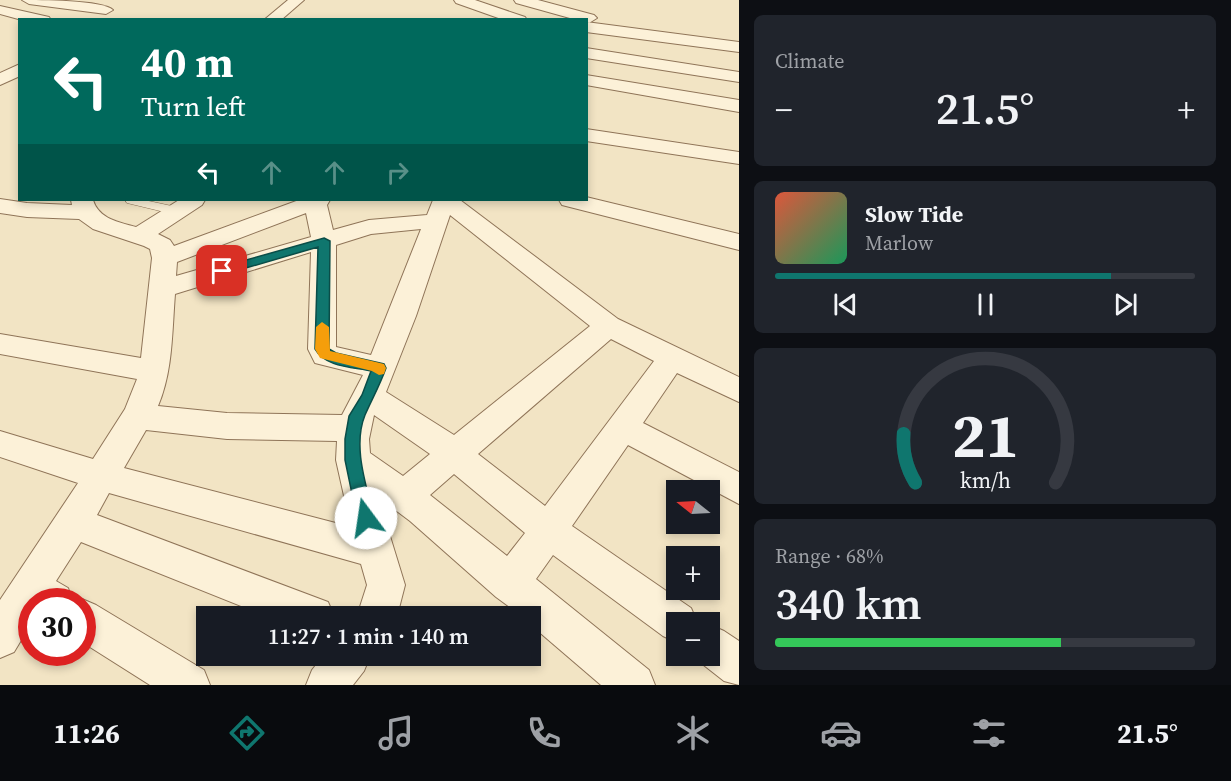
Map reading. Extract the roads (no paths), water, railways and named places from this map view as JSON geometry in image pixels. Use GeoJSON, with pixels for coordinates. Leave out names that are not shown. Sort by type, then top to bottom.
{"type":"FeatureCollection","features":[{"type":"Feature","properties":{"kind":"street"},"geometry":{"type":"LineString","coordinates":[[29,0],[106,10]]}},
{"type":"Feature","properties":{"kind":"street"},"geometry":{"type":"LineString","coordinates":[[277,18],[297,0]]}},
{"type":"Feature","properties":{"kind":"street"},"geometry":{"type":"LineString","coordinates":[[461,0],[517,18]]}},
{"type":"Feature","properties":{"kind":"street"},"geometry":{"type":"LineString","coordinates":[[521,0],[590,17],[739,47]]}},
{"type":"Feature","properties":{"kind":"street"},"geometry":{"type":"LineString","coordinates":[[522,18],[544,6]]}},
{"type":"Feature","properties":{"kind":"street"},"geometry":{"type":"LineString","coordinates":[[0,10],[35,18]]}},
{"type":"Feature","properties":{"kind":"street"},"geometry":{"type":"LineString","coordinates":[[590,17],[716,28]]}},
{"type":"Feature","properties":{"kind":"street"},"geometry":{"type":"LineString","coordinates":[[588,53],[739,76]]}},
{"type":"Feature","properties":{"kind":"street"},"geometry":{"type":"LineString","coordinates":[[0,80],[18,70]]}},
{"type":"Feature","properties":{"kind":"street"},"geometry":{"type":"LineString","coordinates":[[588,80],[739,106]]}},
{"type":"Feature","properties":{"kind":"street"},"geometry":{"type":"LineString","coordinates":[[588,135],[739,158]]}},
{"type":"Feature","properties":{"kind":"street"},"geometry":{"type":"LineString","coordinates":[[165,258],[314,201]]}},
{"type":"Feature","properties":{"kind":"street"},"geometry":{"type":"LineString","coordinates":[[317,201],[324,241],[322,349],[325,354],[374,382],[456,455],[548,530],[666,614]]}},
{"type":"Feature","properties":{"kind":"street"},"geometry":{"type":"LineString","coordinates":[[574,201],[739,242]]}},
{"type":"Feature","properties":{"kind":"street"},"geometry":{"type":"LineString","coordinates":[[5,211],[84,203],[96,221],[153,239],[161,245],[165,258],[154,371],[149,391],[137,416],[74,522],[45,588]]}},
{"type":"Feature","properties":{"kind":"street"},"geometry":{"type":"LineString","coordinates":[[139,236],[186,205]]}},
{"type":"Feature","properties":{"kind":"street"},"geometry":{"type":"LineString","coordinates":[[162,289],[442,206]]}},
{"type":"Feature","properties":{"kind":"street"},"geometry":{"type":"LineString","coordinates":[[442,206],[608,326],[739,390]]}},
{"type":"Feature","properties":{"kind":"street"},"geometry":{"type":"LineString","coordinates":[[380,606],[386,585],[361,501],[354,444],[357,416],[374,382],[442,206]]}},
{"type":"Feature","properties":{"kind":"street"},"geometry":{"type":"LineString","coordinates":[[404,496],[608,326]]}},
{"type":"Feature","properties":{"kind":"street"},"geometry":{"type":"LineString","coordinates":[[0,344],[154,371]]}},
{"type":"Feature","properties":{"kind":"street"},"geometry":{"type":"LineString","coordinates":[[510,584],[672,358]]}},
{"type":"Feature","properties":{"kind":"street"},"geometry":{"type":"LineString","coordinates":[[137,416],[354,444],[404,496],[634,685]]}},
{"type":"Feature","properties":{"kind":"street"},"geometry":{"type":"LineString","coordinates":[[622,426],[739,489]]}},
{"type":"Feature","properties":{"kind":"street"},"geometry":{"type":"LineString","coordinates":[[0,444],[100,476],[375,551]]}},
{"type":"Feature","properties":{"kind":"street"},"geometry":{"type":"LineString","coordinates":[[74,522],[288,606]]}},
{"type":"Feature","properties":{"kind":"street"},"geometry":{"type":"LineString","coordinates":[[2,629],[18,615]]}},
{"type":"Feature","properties":{"kind":"street"},"geometry":{"type":"LineString","coordinates":[[96,628],[189,685]]}},
{"type":"Feature","properties":{"kind":"street"},"geometry":{"type":"LineString","coordinates":[[720,652],[739,666]]}},
{"type":"Feature","properties":{"kind":"street"},"geometry":{"type":"LineString","coordinates":[[327,685],[341,666]]}},
{"type":"Feature","properties":{"kind":"lane"},"geometry":{"type":"LineString","coordinates":[[142,201],[186,205]]}}]}
